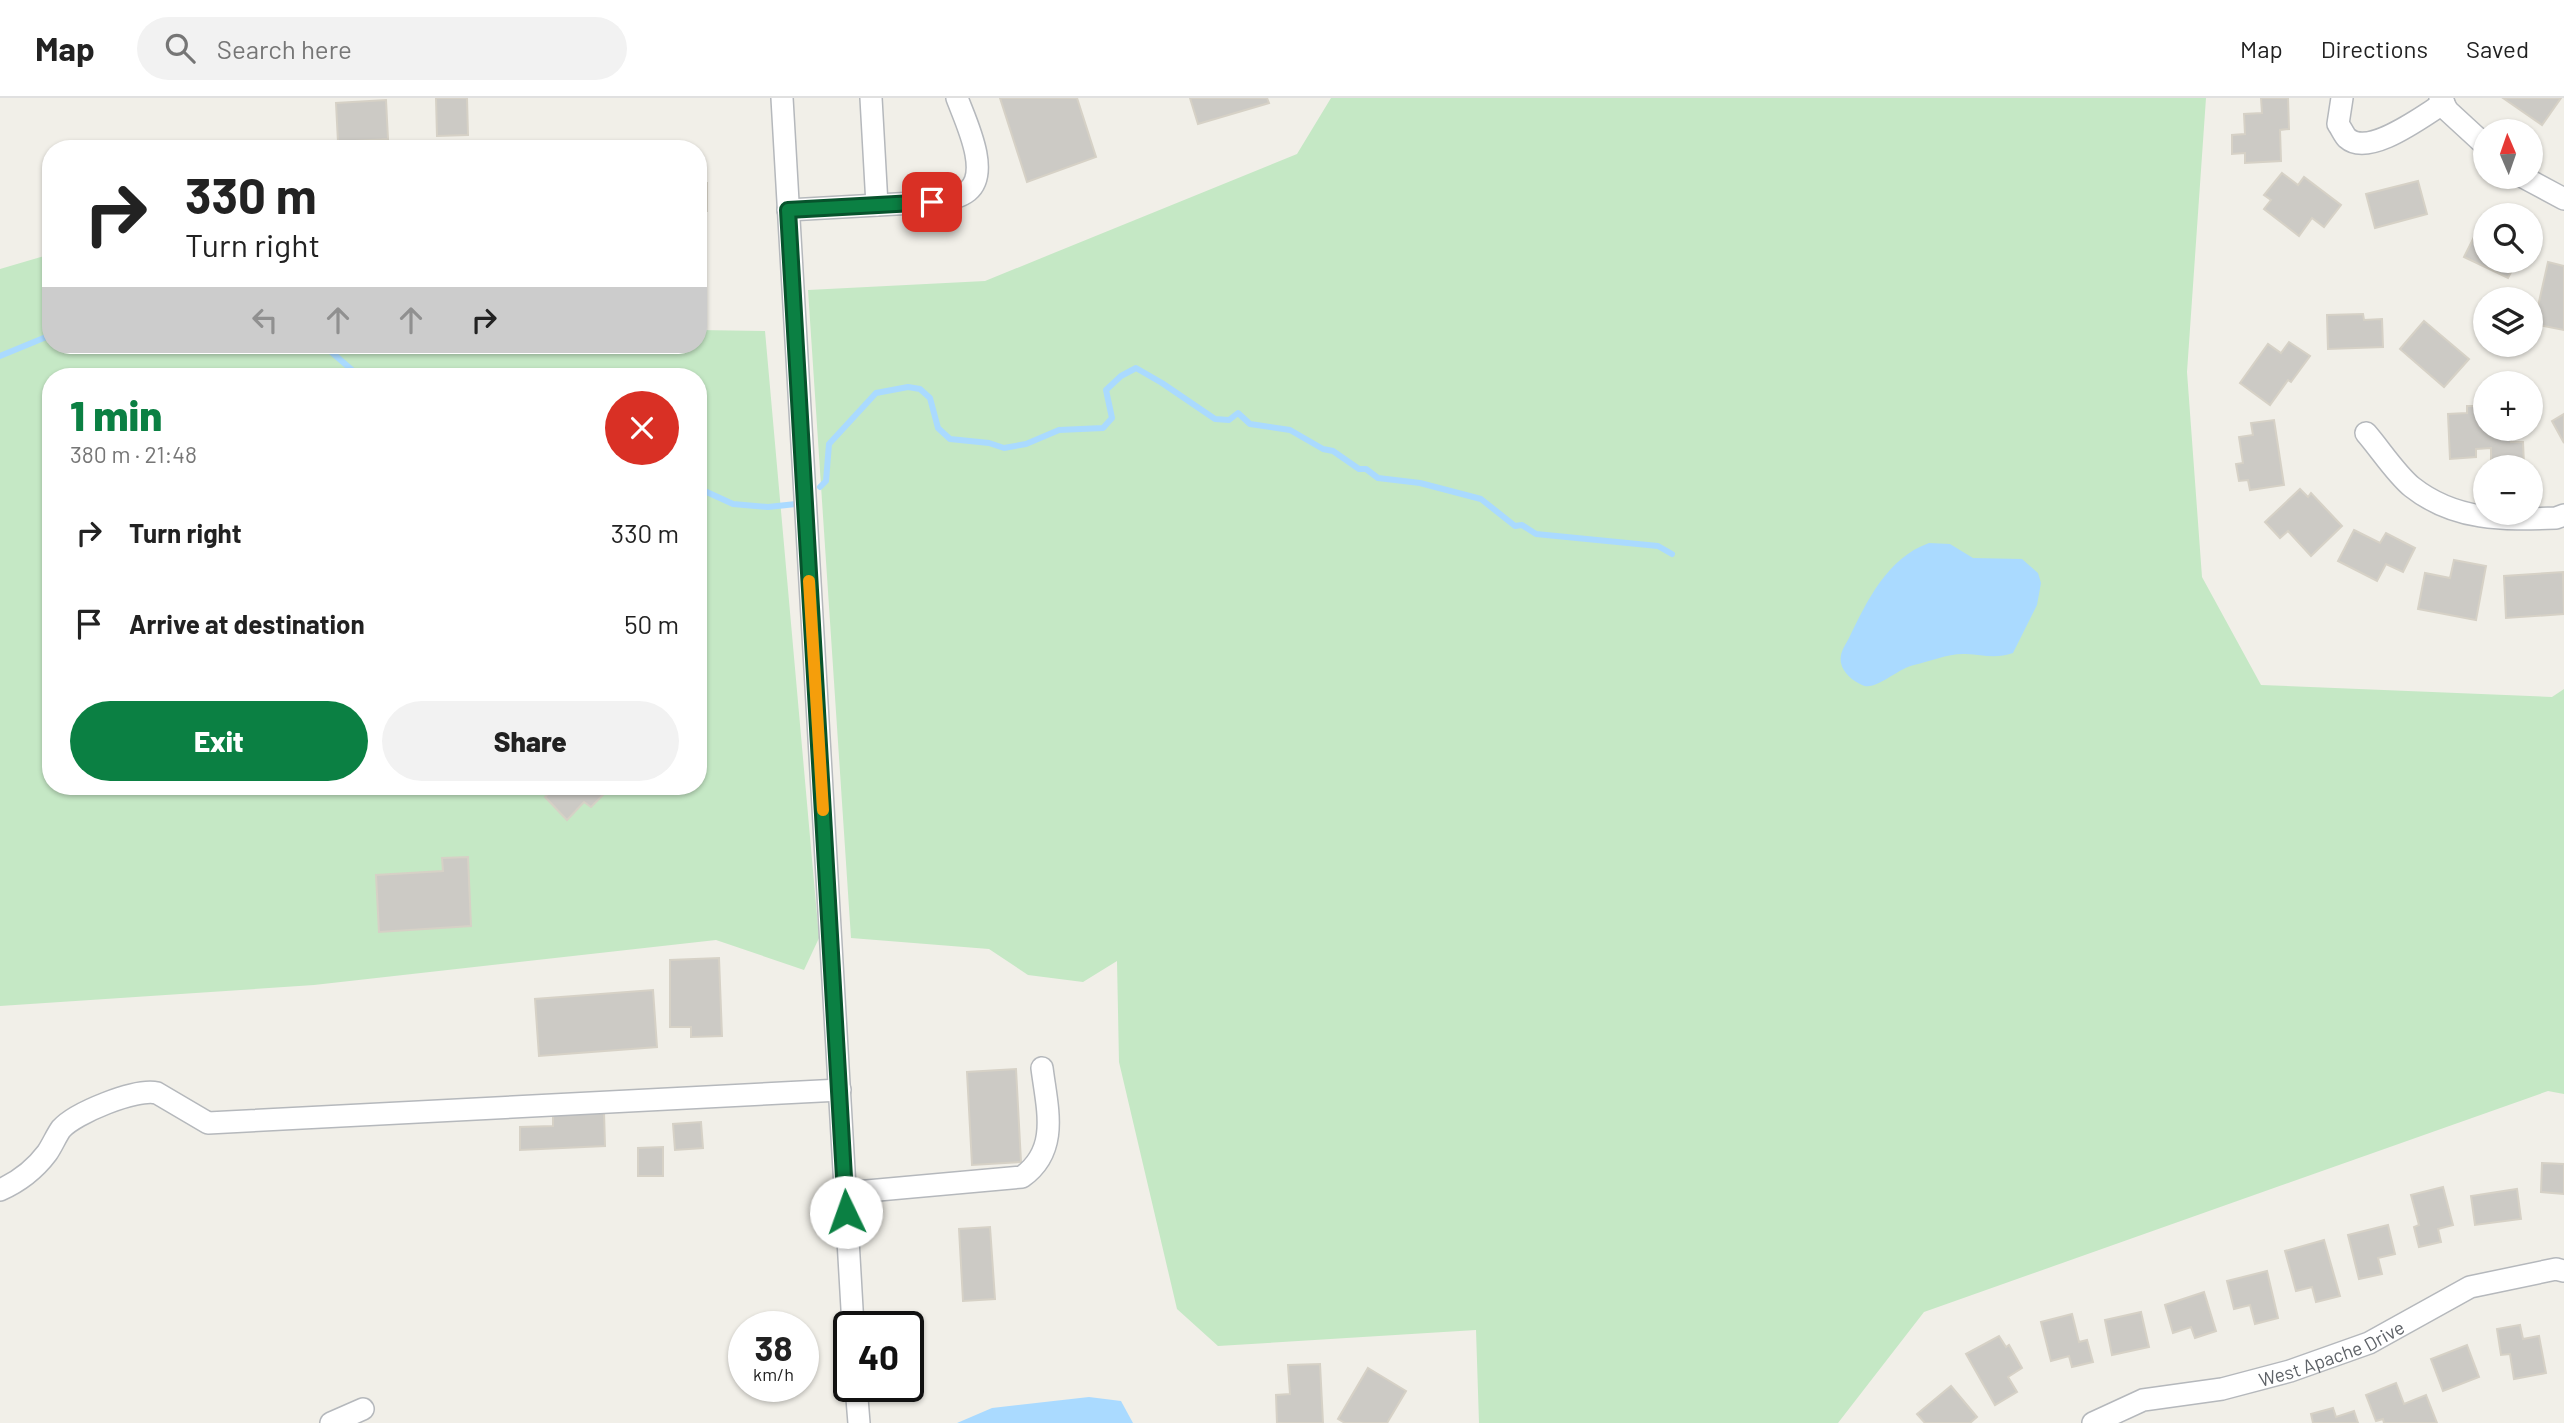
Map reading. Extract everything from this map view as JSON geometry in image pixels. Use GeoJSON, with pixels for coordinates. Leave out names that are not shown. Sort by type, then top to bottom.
{"type":"FeatureCollection","features":[{"type":"Feature","properties":{"kind":"street"},"geometry":{"type":"LineString","coordinates":[[782,98],[852,1311]]}},
{"type":"Feature","properties":{"kind":"street"},"geometry":{"type":"LineString","coordinates":[[872,98],[877,205]]}},
{"type":"Feature","properties":{"kind":"street"},"geometry":{"type":"LineString","coordinates":[[788,210],[932,202],[953,198],[969,190],[978,169],[976,152],[957,98]]}},
{"type":"Feature","properties":{"kind":"street"},"geometry":{"type":"LineString","coordinates":[[2342,98],[2338,124],[2348,139],[2362,144],[2382,140],[2442,101],[2448,111],[2473,134]]}},
{"type":"Feature","properties":{"kind":"street"},"geometry":{"type":"LineString","coordinates":[[2543,188],[2564,199]]}},
{"type":"Feature","properties":{"kind":"street"},"geometry":{"type":"LineString","coordinates":[[2366,433],[2411,486],[2451,509],[2500,520],[2556,518],[2564,515]]}},
{"type":"Feature","properties":{"kind":"street"},"geometry":{"type":"LineString","coordinates":[[845,1193],[1022,1177],[1035,1168],[1049,1133],[1042,1068]]}},
{"type":"Feature","properties":{"kind":"street"},"geometry":{"type":"LineString","coordinates":[[0,1190],[30,1172],[46,1154],[61,1130],[71,1121],[132,1093],[147,1091],[157,1093],[208,1123],[840,1090]]}},
{"type":"Feature","properties":{"kind":"street","name":"West Apache Drive"},"geometry":{"type":"LineString","coordinates":[[2093,1423],[2143,1400],[2235,1385],[2290,1371],[2370,1343],[2470,1287],[2556,1269],[2564,1271]]}},
{"type":"Feature","properties":{"kind":"street"},"geometry":{"type":"LineString","coordinates":[[857,1402],[859,1423]]}},
{"type":"Feature","properties":{"kind":"street"},"geometry":{"type":"LineString","coordinates":[[331,1423],[363,1409]]}},
{"type":"Feature","properties":{"kind":"green space"},"geometry":{"type":"Polygon","coordinates":[[[1331,98],[2206,98],[2187,372],[2202,577],[2261,685],[2552,697],[2564,689],[2564,1094],[2548,1091],[1924,1312],[1838,1423],[1479,1423],[1476,1330],[1218,1346],[1177,1309],[1119,1062],[1117,961],[1083,982],[1028,975],[989,949],[851,938],[808,290],[985,281],[1297,154],[1331,98]]]}},
{"type":"Feature","properties":{"kind":"green space"},"geometry":{"type":"Polygon","coordinates":[[[42,257],[42,354],[707,354],[707,330],[765,331],[819,938],[804,970],[716,940],[314,985],[0,1006],[0,269],[42,257]]]}},
{"type":"Feature","properties":{"kind":"water"},"geometry":{"type":"Polygon","coordinates":[[[1929,543],[1950,544],[1973,558],[2022,559],[2038,573],[2041,583],[2037,605],[2013,653],[1995,656],[1947,656],[1908,667],[1880,683],[1862,685],[1852,679],[1842,667],[1843,650],[1880,582],[1901,559],[1929,543]]]}},
{"type":"Feature","properties":{"kind":"water"},"geometry":{"type":"Polygon","coordinates":[[[1089,1397],[1121,1401],[1133,1423],[957,1423],[992,1408],[1089,1397]]]}},
{"type":"Feature","properties":{"kind":"building"},"geometry":{"type":"Polygon","coordinates":[[[436,98],[467,98],[468,135],[437,136],[436,98]]]}},
{"type":"Feature","properties":{"kind":"building"},"geometry":{"type":"Polygon","coordinates":[[[1000,98],[1077,98],[1096,157],[1027,182],[1000,98]]]}},
{"type":"Feature","properties":{"kind":"building"},"geometry":{"type":"Polygon","coordinates":[[[1190,98],[1267,98],[1269,103],[1198,124],[1190,98]]]}},
{"type":"Feature","properties":{"kind":"building"},"geometry":{"type":"Polygon","coordinates":[[[2261,98],[2288,98],[2289,129],[2280,130],[2281,161],[2245,163],[2245,153],[2232,154],[2232,135],[2245,134],[2244,114],[2262,113],[2261,98]]]}},
{"type":"Feature","properties":{"kind":"building"},"geometry":{"type":"Polygon","coordinates":[[[2503,98],[2561,98],[2543,124],[2543,119],[2533,119],[2503,98]]]}},
{"type":"Feature","properties":{"kind":"building"},"geometry":{"type":"Polygon","coordinates":[[[386,100],[388,139],[338,140],[336,103],[386,100]]]}},
{"type":"Feature","properties":{"kind":"building"},"geometry":{"type":"Polygon","coordinates":[[[2282,173],[2298,185],[2304,177],[2341,205],[2324,227],[2312,218],[2299,236],[2264,209],[2271,200],[2264,195],[2282,173]]]}},
{"type":"Feature","properties":{"kind":"building"},"geometry":{"type":"Polygon","coordinates":[[[2418,181],[2427,214],[2375,228],[2366,194],[2418,181]]]}},
{"type":"Feature","properties":{"kind":"building"},"geometry":{"type":"Polygon","coordinates":[[[2473,239],[2473,261],[2464,257],[2473,239]]]}},
{"type":"Feature","properties":{"kind":"building"},"geometry":{"type":"Polygon","coordinates":[[[2548,262],[2564,266],[2564,330],[2543,326],[2542,287],[2548,262]]]}},
{"type":"Feature","properties":{"kind":"building"},"geometry":{"type":"Polygon","coordinates":[[[2498,273],[2511,273],[2508,278],[2498,273]]]}},
{"type":"Feature","properties":{"kind":"building"},"geometry":{"type":"Polygon","coordinates":[[[2363,314],[2364,320],[2382,319],[2383,347],[2328,349],[2327,315],[2363,314]]]}},
{"type":"Feature","properties":{"kind":"building"},"geometry":{"type":"Polygon","coordinates":[[[2424,321],[2469,359],[2444,387],[2400,349],[2424,321]]]}},
{"type":"Feature","properties":{"kind":"building"},"geometry":{"type":"Polygon","coordinates":[[[2289,342],[2310,356],[2270,405],[2240,383],[2268,344],[2281,353],[2289,342]]]}},
{"type":"Feature","properties":{"kind":"building"},"geometry":{"type":"Polygon","coordinates":[[[2467,406],[2473,406],[2473,441],[2523,442],[2524,455],[2491,455],[2491,448],[2476,449],[2473,457],[2450,459],[2448,414],[2467,413],[2467,406]]]}},
{"type":"Feature","properties":{"kind":"building"},"geometry":{"type":"Polygon","coordinates":[[[2564,414],[2564,443],[2552,421],[2564,414]]]}},
{"type":"Feature","properties":{"kind":"building"},"geometry":{"type":"Polygon","coordinates":[[[2274,420],[2284,485],[2250,490],[2248,480],[2239,481],[2236,464],[2243,463],[2239,437],[2253,435],[2251,423],[2274,420]]]}},
{"type":"Feature","properties":{"kind":"building"},"geometry":{"type":"Polygon","coordinates":[[[2300,489],[2308,497],[2311,493],[2342,526],[2311,556],[2288,531],[2280,538],[2265,522],[2300,489]]]}},
{"type":"Feature","properties":{"kind":"building"},"geometry":{"type":"Polygon","coordinates":[[[2354,530],[2380,543],[2386,533],[2415,548],[2403,572],[2386,564],[2377,581],[2338,561],[2354,530]]]}},
{"type":"Feature","properties":{"kind":"building"},"geometry":{"type":"Polygon","coordinates":[[[2454,560],[2486,566],[2476,620],[2418,609],[2425,573],[2450,578],[2454,560]]]}},
{"type":"Feature","properties":{"kind":"building"},"geometry":{"type":"Polygon","coordinates":[[[2563,572],[2564,614],[2506,618],[2504,576],[2563,572]]]}},
{"type":"Feature","properties":{"kind":"building"},"geometry":{"type":"Polygon","coordinates":[[[603,795],[591,807],[584,802],[567,820],[545,797],[603,795]]]}},
{"type":"Feature","properties":{"kind":"building"},"geometry":{"type":"Polygon","coordinates":[[[468,857],[471,926],[379,932],[376,875],[443,871],[442,858],[468,857]]]}},
{"type":"Feature","properties":{"kind":"building"},"geometry":{"type":"Polygon","coordinates":[[[719,958],[722,1036],[691,1037],[691,1027],[670,1027],[670,960],[719,958]]]}},
{"type":"Feature","properties":{"kind":"building"},"geometry":{"type":"Polygon","coordinates":[[[653,990],[657,1047],[539,1056],[535,999],[653,990]]]}},
{"type":"Feature","properties":{"kind":"building"},"geometry":{"type":"Polygon","coordinates":[[[1016,1069],[1021,1162],[972,1165],[967,1072],[1016,1069]]]}},
{"type":"Feature","properties":{"kind":"building"},"geometry":{"type":"Polygon","coordinates":[[[604,1112],[605,1146],[520,1150],[520,1127],[553,1126],[553,1113],[604,1112]]]}},
{"type":"Feature","properties":{"kind":"building"},"geometry":{"type":"Polygon","coordinates":[[[701,1122],[703,1148],[675,1150],[673,1124],[701,1122]]]}},
{"type":"Feature","properties":{"kind":"building"},"geometry":{"type":"Polygon","coordinates":[[[663,1147],[663,1176],[638,1176],[638,1148],[663,1147]]]}},
{"type":"Feature","properties":{"kind":"building"},"geometry":{"type":"Polygon","coordinates":[[[2542,1163],[2564,1164],[2564,1194],[2541,1192],[2542,1163]]]}},
{"type":"Feature","properties":{"kind":"building"},"geometry":{"type":"Polygon","coordinates":[[[2443,1187],[2453,1225],[2438,1229],[2441,1242],[2419,1247],[2414,1227],[2419,1225],[2411,1195],[2443,1187]]]}},
{"type":"Feature","properties":{"kind":"building"},"geometry":{"type":"Polygon","coordinates":[[[2517,1189],[2521,1219],[2475,1225],[2471,1196],[2517,1189]]]}},
{"type":"Feature","properties":{"kind":"building"},"geometry":{"type":"Polygon","coordinates":[[[2388,1225],[2395,1254],[2378,1258],[2382,1274],[2359,1279],[2348,1235],[2388,1225]]]}},
{"type":"Feature","properties":{"kind":"building"},"geometry":{"type":"Polygon","coordinates":[[[990,1227],[995,1299],[963,1301],[959,1229],[990,1227]]]}},
{"type":"Feature","properties":{"kind":"building"},"geometry":{"type":"Polygon","coordinates":[[[2324,1240],[2340,1296],[2316,1302],[2312,1287],[2296,1291],[2285,1251],[2324,1240]]]}},
{"type":"Feature","properties":{"kind":"building"},"geometry":{"type":"Polygon","coordinates":[[[2267,1271],[2278,1318],[2255,1324],[2250,1305],[2234,1309],[2227,1281],[2267,1271]]]}},
{"type":"Feature","properties":{"kind":"building"},"geometry":{"type":"Polygon","coordinates":[[[2204,1292],[2216,1331],[2195,1338],[2191,1327],[2173,1333],[2165,1305],[2204,1292]]]}},
{"type":"Feature","properties":{"kind":"building"},"geometry":{"type":"Polygon","coordinates":[[[2141,1312],[2149,1347],[2112,1355],[2105,1320],[2141,1312]]]}},
{"type":"Feature","properties":{"kind":"building"},"geometry":{"type":"Polygon","coordinates":[[[2072,1314],[2079,1342],[2087,1340],[2093,1362],[2072,1367],[2069,1356],[2051,1361],[2041,1322],[2072,1314]]]}},
{"type":"Feature","properties":{"kind":"building"},"geometry":{"type":"Polygon","coordinates":[[[2520,1325],[2523,1339],[2539,1336],[2546,1373],[2514,1379],[2510,1354],[2501,1355],[2497,1329],[2520,1325]]]}},
{"type":"Feature","properties":{"kind":"building"},"geometry":{"type":"Polygon","coordinates":[[[1999,1336],[2006,1347],[2009,1345],[2022,1368],[2008,1377],[2017,1392],[1995,1405],[1966,1354],[1999,1336]]]}},
{"type":"Feature","properties":{"kind":"building"},"geometry":{"type":"Polygon","coordinates":[[[2467,1345],[2479,1377],[2443,1391],[2431,1359],[2467,1345]]]}},
{"type":"Feature","properties":{"kind":"building"},"geometry":{"type":"Polygon","coordinates":[[[1320,1364],[1323,1423],[1277,1423],[1276,1395],[1290,1394],[1288,1365],[1320,1364]]]}},
{"type":"Feature","properties":{"kind":"building"},"geometry":{"type":"Polygon","coordinates":[[[1368,1368],[1406,1391],[1387,1423],[1345,1423],[1338,1419],[1368,1368]]]}},
{"type":"Feature","properties":{"kind":"building"},"geometry":{"type":"Polygon","coordinates":[[[2396,1383],[2404,1404],[2426,1395],[2437,1423],[2384,1423],[2383,1419],[2376,1421],[2366,1395],[2396,1383]]]}},
{"type":"Feature","properties":{"kind":"building"},"geometry":{"type":"Polygon","coordinates":[[[1951,1386],[1977,1417],[1970,1423],[1925,1423],[1917,1414],[1951,1386]]]}},
{"type":"Feature","properties":{"kind":"building"},"geometry":{"type":"Polygon","coordinates":[[[2333,1408],[2336,1417],[2354,1411],[2358,1423],[2313,1423],[2311,1414],[2333,1408]]]}},
{"type":"Feature","properties":{"kind":"waterway"},"geometry":{"type":"LineString","coordinates":[[0,356],[42,339]]}},
{"type":"Feature","properties":{"kind":"waterway"},"geometry":{"type":"LineString","coordinates":[[334,354],[350,368]]}},
{"type":"Feature","properties":{"kind":"waterway"},"geometry":{"type":"LineString","coordinates":[[820,487],[826,481],[829,444],[876,393],[908,387],[920,389],[930,398],[938,428],[950,439],[989,443],[1004,448],[1026,444],[1059,430],[1103,428],[1112,418],[1106,390],[1121,376],[1136,368],[1215,419],[1229,420],[1238,413],[1250,424],[1290,430],[1323,449],[1333,451],[1378,478],[1420,483],[1481,499],[1515,526],[1522,525],[1536,534],[1658,546],[1672,554]]}},
{"type":"Feature","properties":{"kind":"waterway"},"geometry":{"type":"LineString","coordinates":[[707,492],[733,504],[768,507],[796,504]]}},
{"type":"Feature","properties":{"kind":"slow traffic"},"geometry":{"type":"LineString","coordinates":[[809,581],[823,810]]}},
{"type":"Feature","properties":{"kind":"route"},"geometry":{"type":"LineString","coordinates":[[846,1212],[788,210],[932,202]]}}]}
